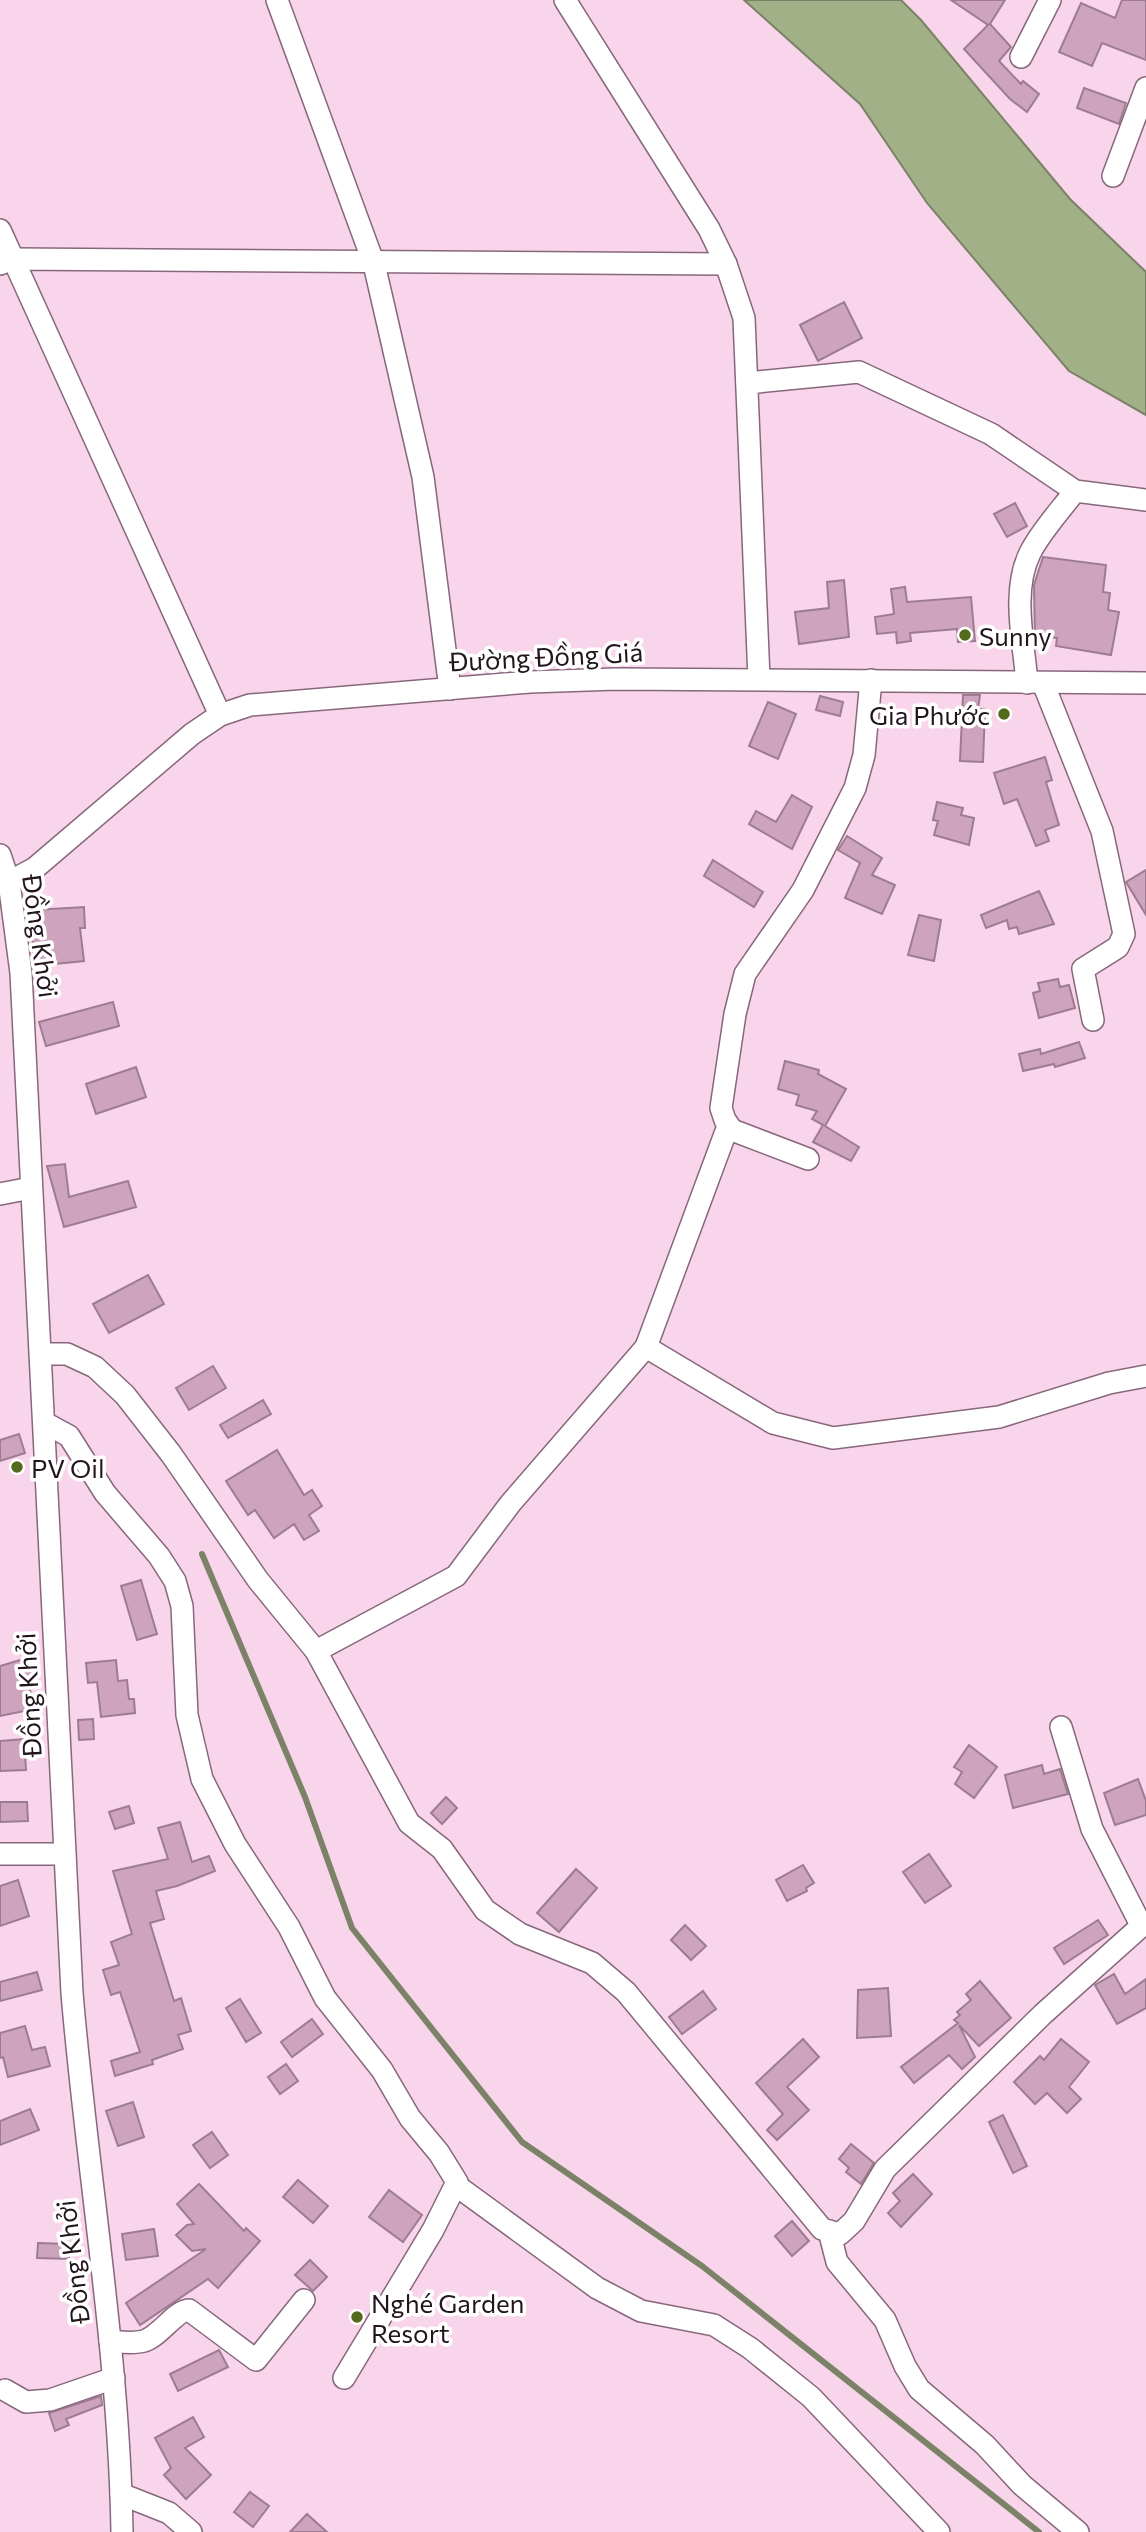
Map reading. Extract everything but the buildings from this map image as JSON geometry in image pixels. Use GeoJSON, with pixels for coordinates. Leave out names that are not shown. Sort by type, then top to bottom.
{"type":"FeatureCollection","features":[{"type":"Feature","properties":{"kind":"street"},"geometry":{"type":"LineString","coordinates":[[277,0],[374,264],[423,477],[450,689]]}},
{"type":"Feature","properties":{"kind":"street"},"geometry":{"type":"LineString","coordinates":[[565,0],[709,229],[726,264],[744,318],[759,679]]}},
{"type":"Feature","properties":{"kind":"street"},"geometry":{"type":"LineString","coordinates":[[1021,57],[1050,0]]}},
{"type":"Feature","properties":{"kind":"street"},"geometry":{"type":"LineString","coordinates":[[1113,176],[1146,88]]}},
{"type":"Feature","properties":{"kind":"street"},"geometry":{"type":"LineString","coordinates":[[0,230],[6,262],[220,715]]}},
{"type":"Feature","properties":{"kind":"street"},"geometry":{"type":"LineString","coordinates":[[6,262],[726,264]]}},
{"type":"Feature","properties":{"kind":"street"},"geometry":{"type":"LineString","coordinates":[[747,383],[859,372],[991,434],[1075,491],[1146,500]]}},
{"type":"Feature","properties":{"kind":"street"},"geometry":{"type":"LineString","coordinates":[[1075,491],[1031,550],[1023,573],[1021,600],[1035,683],[1102,831],[1124,934],[1118,947],[1083,970],[1093,1020]]}},
{"type":"Feature","properties":{"kind":"street","name":"Đường Đồng Giá"},"geometry":{"type":"LineString","coordinates":[[9,883],[35,868],[114,798],[220,715],[250,705],[604,679],[1146,683]]}},
{"type":"Feature","properties":{"kind":"street"},"geometry":{"type":"LineString","coordinates":[[316,1651],[456,1576],[535,1474],[646,1347],[728,1126],[721,1108],[735,1014],[745,974],[803,890],[855,788],[864,755],[871,680]]}},
{"type":"Feature","properties":{"kind":"street","name":"Đồng Khởi"},"geometry":{"type":"LineString","coordinates":[[0,855],[9,883],[21,972],[64,1854],[83,2121],[114,2378],[122,2532]]}},
{"type":"Feature","properties":{"kind":"street"},"geometry":{"type":"LineString","coordinates":[[728,1126],[808,1159]]}},
{"type":"Feature","properties":{"kind":"street"},"geometry":{"type":"LineString","coordinates":[[0,1194],[31,1188]]}},
{"type":"Feature","properties":{"kind":"street"},"geometry":{"type":"LineString","coordinates":[[646,1347],[774,1423],[833,1438],[999,1417],[1108,1383],[1146,1376]]}},
{"type":"Feature","properties":{"kind":"street"},"geometry":{"type":"LineString","coordinates":[[41,1354],[67,1354],[95,1367],[125,1395],[171,1454],[258,1580],[316,1651],[409,1823],[442,1849],[485,1910],[520,1934],[592,1963],[626,1992],[822,2229],[840,2234],[855,2221],[885,2169],[1043,2014],[1143,1924],[1092,1829],[1061,1727]]}},
{"type":"Feature","properties":{"kind":"street"},"geometry":{"type":"LineString","coordinates":[[45,1423],[69,1436],[105,1493],[159,1556],[175,1581],[182,1606],[183,1665],[189,1724],[202,1779],[236,1844],[289,1927],[325,1998],[382,2070],[410,2118],[439,2153],[457,2186],[597,2288],[641,2311],[714,2325],[750,2348],[811,2397],[939,2532]]}},
{"type":"Feature","properties":{"kind":"street"},"geometry":{"type":"LineString","coordinates":[[0,1854],[64,1854]]}},
{"type":"Feature","properties":{"kind":"street"},"geometry":{"type":"LineString","coordinates":[[344,2378],[457,2186]]}},
{"type":"Feature","properties":{"kind":"street"},"geometry":{"type":"LineString","coordinates":[[829,2231],[836,2262],[885,2320],[905,2366],[919,2389],[985,2445],[1022,2485],[1078,2532]]}},
{"type":"Feature","properties":{"kind":"street"},"geometry":{"type":"LineString","coordinates":[[110,2341],[145,2341],[165,2328],[181,2311],[189,2310],[256,2360],[303,2300]]}},
{"type":"Feature","properties":{"kind":"street"},"geometry":{"type":"LineString","coordinates":[[5,2390],[26,2402],[50,2400],[114,2378]]}},
{"type":"Feature","properties":{"kind":"street"},"geometry":{"type":"LineString","coordinates":[[121,2494],[169,2513],[191,2532]]}},
{"type":"Feature","properties":{"kind":"shaded area"},"geometry":{"type":"Polygon","coordinates":[[[744,0],[901,0],[921,20],[1070,199],[1146,272],[1146,415],[1069,371],[927,203],[860,104],[744,0]]]}},
{"type":"Feature","properties":{"kind":"waterway"},"geometry":{"type":"LineString","coordinates":[[202,1554],[305,1797],[352,1928],[522,2142],[702,2266],[1039,2532]]}},
{"type":"Feature","properties":{"kind":"place","name":"Sunny"},"geometry":{"type":"Point","coordinates":[965,635]}},
{"type":"Feature","properties":{"kind":"place","name":"Gia Phước"},"geometry":{"type":"Point","coordinates":[1004,714]}},
{"type":"Feature","properties":{"kind":"place","name":"PV Oil"},"geometry":{"type":"Point","coordinates":[17,1467]}},
{"type":"Feature","properties":{"kind":"place","name":"Nghé Garden Resort"},"geometry":{"type":"Point","coordinates":[357,2317]}}]}
